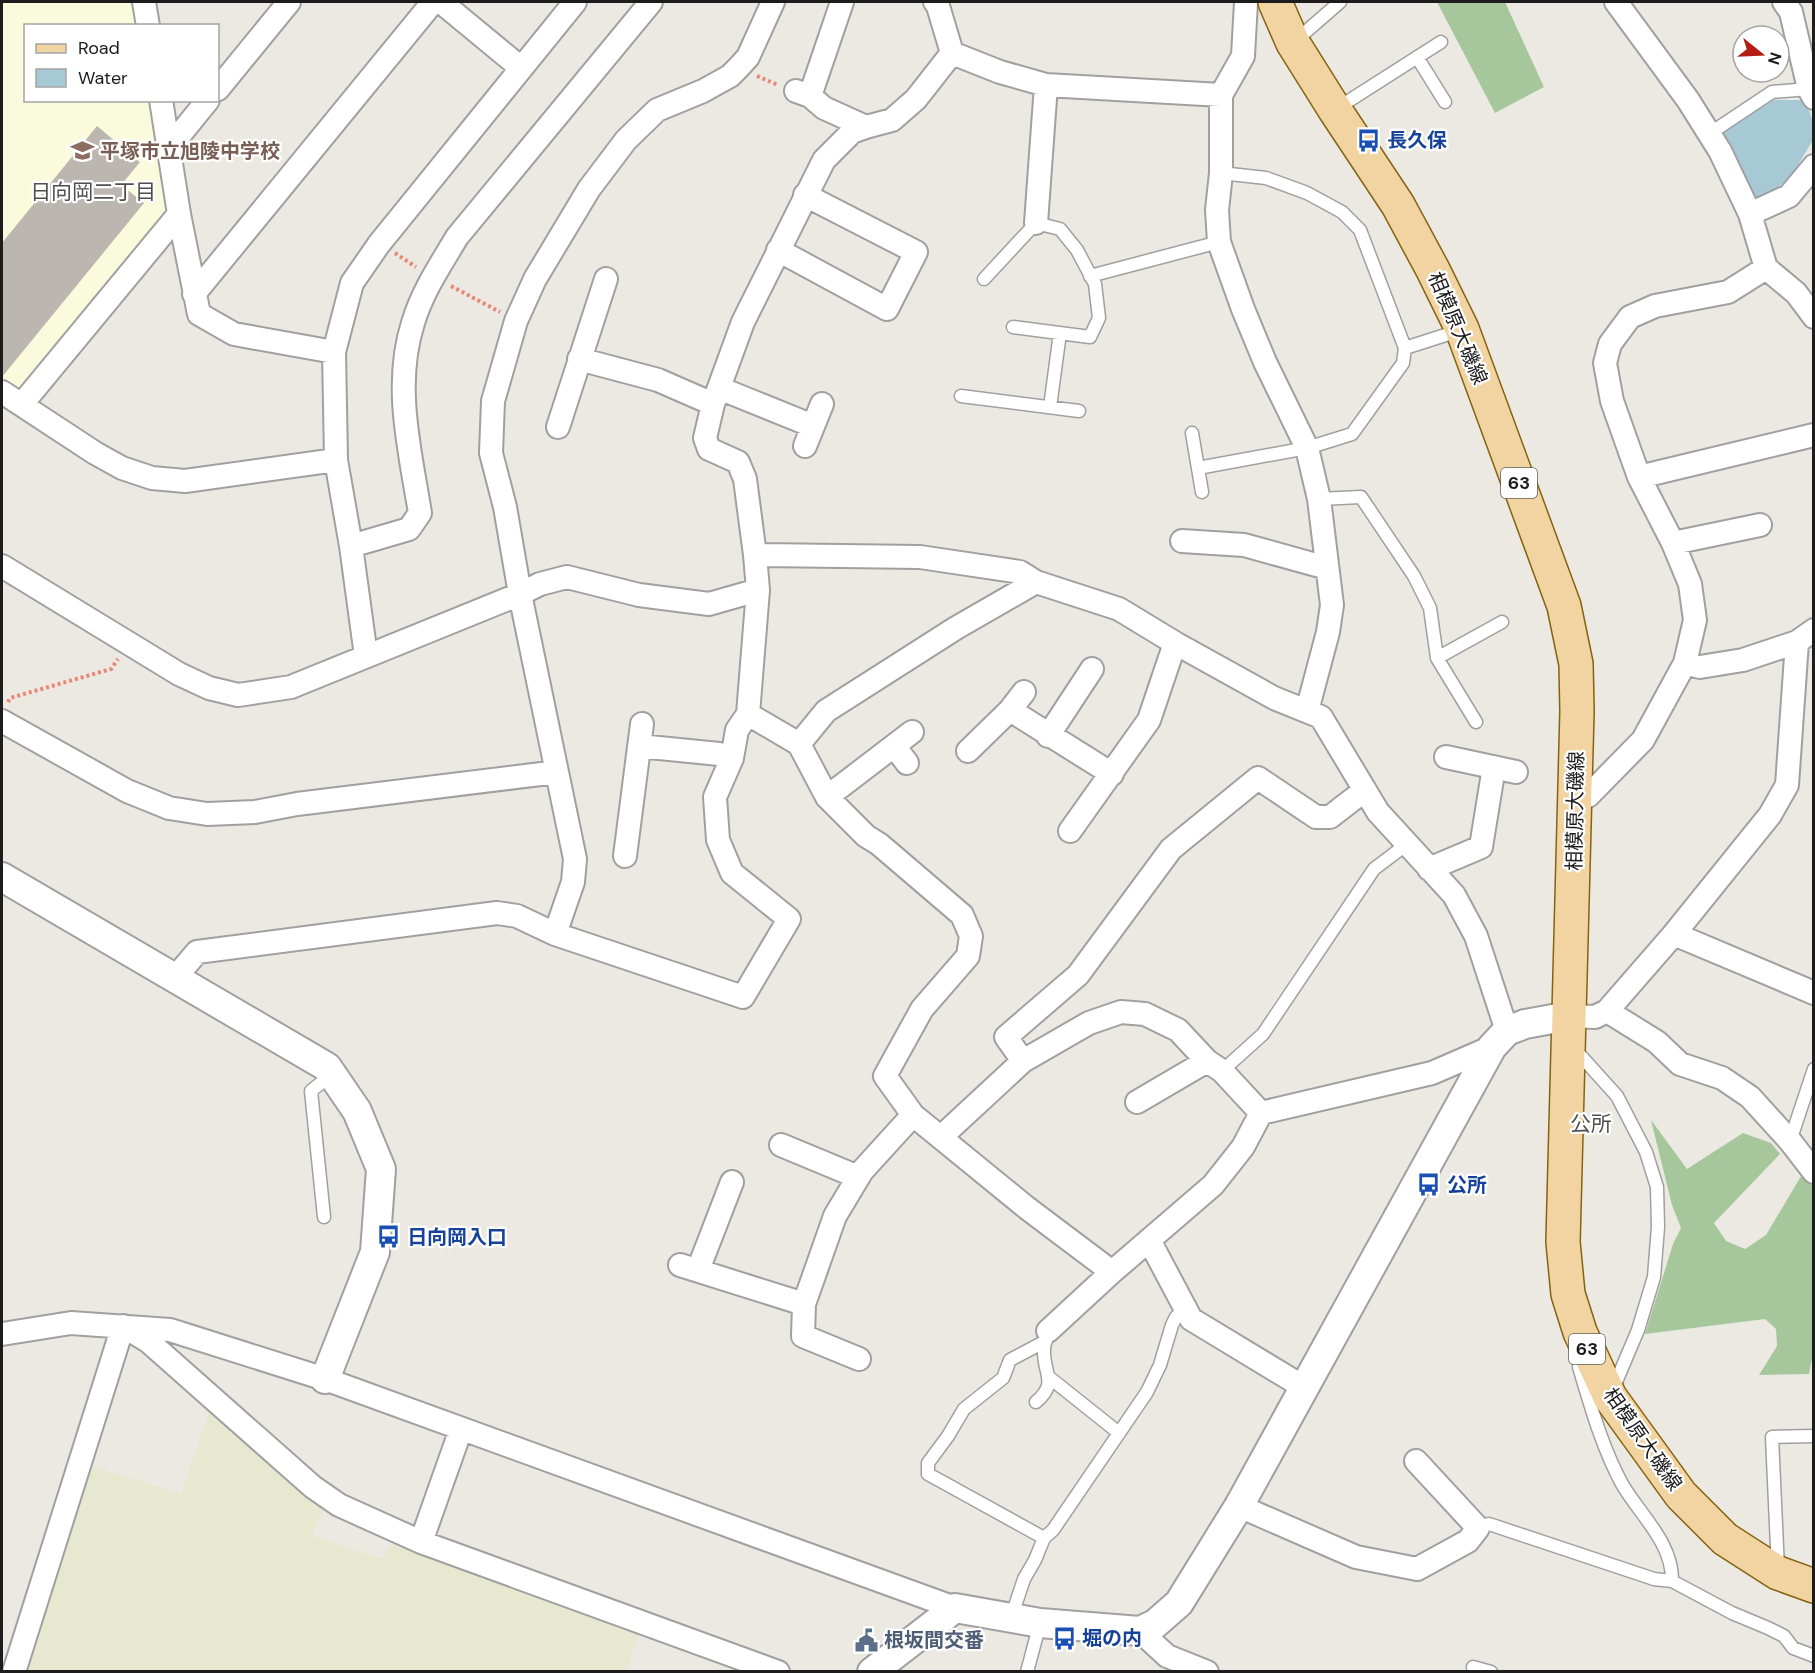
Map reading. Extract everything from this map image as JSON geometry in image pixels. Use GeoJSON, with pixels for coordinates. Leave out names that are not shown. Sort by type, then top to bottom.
{"type":"FeatureCollection","features":[{"type":"Feature","properties":{"kind":"main road","name":"相模原大磯線"},"geometry":{"type":"LineString","coordinates":[[1275,2],[1293,43],[1398,205],[1462,329],[1564,606],[1576,664],[1576,798],[1563,1242],[1568,1294],[1580,1332],[1610,1397],[1681,1495],[1725,1539],[1778,1573],[1814,1586]]}},
{"type":"Feature","properties":{"kind":"street"},"geometry":{"type":"LineString","coordinates":[[144,2],[148,24]]}},
{"type":"Feature","properties":{"kind":"street"},"geometry":{"type":"LineString","coordinates":[[219,88],[289,2]]}},
{"type":"Feature","properties":{"kind":"street"},"geometry":{"type":"LineString","coordinates":[[194,294],[433,2]]}},
{"type":"Feature","properties":{"kind":"street"},"geometry":{"type":"LineString","coordinates":[[441,2],[521,68]]}},
{"type":"Feature","properties":{"kind":"street"},"geometry":{"type":"LineString","coordinates":[[366,656],[351,546],[336,460],[334,352],[352,283],[379,244],[575,2]]}},
{"type":"Feature","properties":{"kind":"street"},"geometry":{"type":"LineString","coordinates":[[351,546],[409,529],[420,513],[405,417],[403,375],[413,322],[434,277],[457,237],[651,2]]}},
{"type":"Feature","properties":{"kind":"street"},"geometry":{"type":"LineString","coordinates":[[555,934],[573,882],[575,859],[520,594],[505,507],[491,453],[493,401],[516,321],[535,279],[589,189],[626,140],[657,110],[703,91],[730,76],[748,57],[773,2]]}},
{"type":"Feature","properties":{"kind":"street"},"geometry":{"type":"LineString","coordinates":[[842,2],[803,93],[824,108],[866,127]]}},
{"type":"Feature","properties":{"kind":"street"},"geometry":{"type":"LineString","coordinates":[[935,2],[952,53]]}},
{"type":"Feature","properties":{"kind":"street"},"geometry":{"type":"LineString","coordinates":[[1246,2],[1243,56],[1221,95],[1221,173],[1217,210],[1219,242],[1265,362],[1307,448],[1319,499],[1332,605],[1328,632],[1307,711]]}},
{"type":"Feature","properties":{"kind":"street"},"geometry":{"type":"LineString","coordinates":[[1616,2],[1688,100],[1720,152],[1750,214],[1766,268],[1796,293],[1814,317]]}},
{"type":"Feature","properties":{"kind":"street"},"geometry":{"type":"LineString","coordinates":[[1784,2],[1791,12],[1811,94]]}},
{"type":"Feature","properties":{"kind":"street"},"geometry":{"type":"LineString","coordinates":[[952,53],[1000,72],[1046,85],[1221,95]]}},
{"type":"Feature","properties":{"kind":"street"},"geometry":{"type":"LineString","coordinates":[[174,979],[197,952],[497,913],[517,916],[555,934],[743,997],[789,919],[732,873],[717,840],[715,798],[732,759],[737,730],[748,714],[758,590],[745,479],[738,462],[709,449],[705,438],[716,396],[743,322],[824,160],[852,132],[892,120],[916,99],[952,53]]}},
{"type":"Feature","properties":{"kind":"street"},"geometry":{"type":"LineString","coordinates":[[1036,223],[1046,85]]}},
{"type":"Feature","properties":{"kind":"street"},"geometry":{"type":"LineString","coordinates":[[161,102],[179,214],[199,314],[234,334],[334,352]]}},
{"type":"Feature","properties":{"kind":"street"},"geometry":{"type":"LineString","coordinates":[[169,148],[206,102]]}},
{"type":"Feature","properties":{"kind":"street"},"geometry":{"type":"LineString","coordinates":[[1750,214],[1789,196],[1814,166]]}},
{"type":"Feature","properties":{"kind":"street"},"geometry":{"type":"LineString","coordinates":[[777,250],[887,309],[916,252],[805,195]]}},
{"type":"Feature","properties":{"kind":"street"},"geometry":{"type":"LineString","coordinates":[[22,404],[179,214]]}},
{"type":"Feature","properties":{"kind":"street"},"geometry":{"type":"LineString","coordinates":[[1576,798],[1588,796],[1643,740],[1685,663],[1695,620],[1690,584],[1673,543],[1638,477],[1612,401],[1605,363],[1610,344],[1630,317],[1655,306],[1728,292],[1766,268]]}},
{"type":"Feature","properties":{"kind":"street"},"geometry":{"type":"LineString","coordinates":[[558,427],[606,279]]}},
{"type":"Feature","properties":{"kind":"street"},"geometry":{"type":"LineString","coordinates":[[579,359],[716,396],[809,436],[822,404]]}},
{"type":"Feature","properties":{"kind":"street"},"geometry":{"type":"LineString","coordinates":[[2,392],[95,453],[122,468],[152,478],[185,480],[336,460]]}},
{"type":"Feature","properties":{"kind":"street"},"geometry":{"type":"LineString","coordinates":[[1638,477],[1814,435]]}},
{"type":"Feature","properties":{"kind":"street"},"geometry":{"type":"LineString","coordinates":[[1673,543],[1760,525]]}},
{"type":"Feature","properties":{"kind":"street"},"geometry":{"type":"LineString","coordinates":[[1182,541],[1244,545],[1327,568]]}},
{"type":"Feature","properties":{"kind":"street"},"geometry":{"type":"LineString","coordinates":[[2,1334],[71,1323],[170,1330],[324,1379],[955,1608],[1040,1623],[1140,1631],[1155,1624],[1179,1603],[1239,1506],[1500,1039],[1476,936],[1454,895],[1378,812],[1322,717],[1274,698],[1175,644],[1119,609],[1036,582],[1020,572],[920,557],[755,555]]}},
{"type":"Feature","properties":{"kind":"street"},"geometry":{"type":"LineString","coordinates":[[2,566],[179,674],[209,688],[238,695],[291,687],[540,584],[567,577],[639,595],[709,604],[758,590]]}},
{"type":"Feature","properties":{"kind":"street"},"geometry":{"type":"LineString","coordinates":[[798,744],[826,711],[956,628],[1036,582]]}},
{"type":"Feature","properties":{"kind":"street"},"geometry":{"type":"LineString","coordinates":[[1047,1336],[1112,1272],[1213,1185],[1243,1147],[1261,1113],[1432,1073],[1525,1024],[1569,1016],[1595,1017],[1607,1011],[1674,934],[1770,815],[1787,785],[1805,636],[1743,660],[1700,667],[1685,663]]}},
{"type":"Feature","properties":{"kind":"street"},"geometry":{"type":"LineString","coordinates":[[1070,831],[1149,720],[1175,644]]}},
{"type":"Feature","properties":{"kind":"street"},"geometry":{"type":"LineString","coordinates":[[1048,736],[1092,669]]}},
{"type":"Feature","properties":{"kind":"street"},"geometry":{"type":"LineString","coordinates":[[968,751],[1010,710],[1024,692]]}},
{"type":"Feature","properties":{"kind":"street"},"geometry":{"type":"LineString","coordinates":[[1010,710],[1048,736],[1112,774]]}},
{"type":"Feature","properties":{"kind":"street"},"geometry":{"type":"LineString","coordinates":[[748,714],[798,744],[827,797],[866,836],[879,844],[962,915],[970,936],[968,956],[922,1009],[885,1076],[913,1115],[1027,1208],[1112,1272]]}},
{"type":"Feature","properties":{"kind":"street"},"geometry":{"type":"LineString","coordinates":[[2,721],[127,791],[169,808],[207,814],[255,812],[297,804],[557,772]]}},
{"type":"Feature","properties":{"kind":"street"},"geometry":{"type":"LineString","coordinates":[[827,797],[901,754],[912,732]]}},
{"type":"Feature","properties":{"kind":"street"},"geometry":{"type":"LineString","coordinates":[[625,856],[640,735],[732,759]]}},
{"type":"Feature","properties":{"kind":"street"},"geometry":{"type":"LineString","coordinates":[[1446,757],[1516,772]]}},
{"type":"Feature","properties":{"kind":"street"},"geometry":{"type":"LineString","coordinates":[[1429,869],[1481,847],[1494,767]]}},
{"type":"Feature","properties":{"kind":"street"},"geometry":{"type":"LineString","coordinates":[[1023,1061],[1006,1036],[1078,975],[1171,849],[1258,778],[1316,817],[1330,817],[1365,790]]}},
{"type":"Feature","properties":{"kind":"street"},"geometry":{"type":"LineString","coordinates":[[2,878],[327,1067],[357,1111],[381,1169],[375,1252],[324,1379]]}},
{"type":"Feature","properties":{"kind":"street"},"geometry":{"type":"LineString","coordinates":[[1674,934],[1814,993]]}},
{"type":"Feature","properties":{"kind":"street"},"geometry":{"type":"LineString","coordinates":[[1607,1011],[1657,1042],[1680,1064],[1722,1078],[1750,1097],[1790,1141],[1814,1172]]}},
{"type":"Feature","properties":{"kind":"street"},"geometry":{"type":"LineString","coordinates":[[940,1137],[1023,1061],[1089,1023],[1121,1012],[1145,1014],[1178,1030],[1261,1113]]}},
{"type":"Feature","properties":{"kind":"street"},"geometry":{"type":"LineString","coordinates":[[1137,1102],[1214,1066]]}},
{"type":"Feature","properties":{"kind":"street"},"geometry":{"type":"LineString","coordinates":[[860,1359],[802,1336],[804,1304],[835,1216],[858,1177],[913,1115]]}},
{"type":"Feature","properties":{"kind":"street"},"geometry":{"type":"LineString","coordinates":[[782,1145],[858,1177]]}},
{"type":"Feature","properties":{"kind":"street"},"geometry":{"type":"LineString","coordinates":[[732,1182],[689,1268],[804,1304]]}},
{"type":"Feature","properties":{"kind":"street"},"geometry":{"type":"LineString","coordinates":[[1149,1240],[1191,1319],[1305,1388]]}},
{"type":"Feature","properties":{"kind":"street"},"geometry":{"type":"LineString","coordinates":[[123,1326],[148,1341],[313,1487],[339,1505],[421,1542],[778,1671]]}},
{"type":"Feature","properties":{"kind":"street"},"geometry":{"type":"LineString","coordinates":[[14,1671],[123,1326]]}},
{"type":"Feature","properties":{"kind":"street"},"geometry":{"type":"LineString","coordinates":[[421,1542],[461,1429]]}},
{"type":"Feature","properties":{"kind":"street"},"geometry":{"type":"LineString","coordinates":[[1239,1506],[1356,1557],[1417,1569],[1468,1541],[1478,1528],[1416,1461]]}},
{"type":"Feature","properties":{"kind":"street"},"geometry":{"type":"LineString","coordinates":[[872,1671],[955,1608]]}},
{"type":"Feature","properties":{"kind":"street"},"geometry":{"type":"LineString","coordinates":[[1140,1631],[1167,1656],[1207,1671]]}},
{"type":"Feature","properties":{"kind":"lane"},"geometry":{"type":"LineString","coordinates":[[1293,43],[1340,2]]}},
{"type":"Feature","properties":{"kind":"lane"},"geometry":{"type":"LineString","coordinates":[[1335,110],[1441,42]]}},
{"type":"Feature","properties":{"kind":"lane"},"geometry":{"type":"LineString","coordinates":[[1418,57],[1445,102]]}},
{"type":"Feature","properties":{"kind":"lane"},"geometry":{"type":"LineString","coordinates":[[1709,134],[1772,92],[1811,94]]}},
{"type":"Feature","properties":{"kind":"lane"},"geometry":{"type":"LineString","coordinates":[[1198,468],[1307,448],[1352,434],[1403,363],[1405,348],[1360,230],[1342,212],[1307,193],[1266,178],[1221,173]]}},
{"type":"Feature","properties":{"kind":"lane"},"geometry":{"type":"LineString","coordinates":[[984,279],[1036,223],[1060,229],[1077,250],[1095,284],[1099,318],[1090,337],[1013,327]]}},
{"type":"Feature","properties":{"kind":"lane"},"geometry":{"type":"LineString","coordinates":[[1090,276],[1219,242]]}},
{"type":"Feature","properties":{"kind":"lane"},"geometry":{"type":"LineString","coordinates":[[1405,348],[1462,329]]}},
{"type":"Feature","properties":{"kind":"lane"},"geometry":{"type":"LineString","coordinates":[[1050,407],[1060,333]]}},
{"type":"Feature","properties":{"kind":"lane"},"geometry":{"type":"LineString","coordinates":[[961,396],[1079,411]]}},
{"type":"Feature","properties":{"kind":"lane"},"geometry":{"type":"LineString","coordinates":[[1192,433],[1202,492]]}},
{"type":"Feature","properties":{"kind":"lane"},"geometry":{"type":"LineString","coordinates":[[1319,499],[1361,497],[1414,576],[1430,608],[1437,658],[1476,722]]}},
{"type":"Feature","properties":{"kind":"lane"},"geometry":{"type":"LineString","coordinates":[[1437,658],[1502,622]]}},
{"type":"Feature","properties":{"kind":"lane"},"geometry":{"type":"LineString","coordinates":[[1214,1066],[1263,1034],[1374,870],[1407,844]]}},
{"type":"Feature","properties":{"kind":"lane"},"geometry":{"type":"LineString","coordinates":[[1568,1052],[1581,1055],[1617,1096],[1646,1152],[1657,1187],[1658,1227],[1654,1277],[1638,1330],[1610,1397]]}},
{"type":"Feature","properties":{"kind":"lane"},"geometry":{"type":"LineString","coordinates":[[1790,1141],[1814,1069]]}},
{"type":"Feature","properties":{"kind":"lane"},"geometry":{"type":"LineString","coordinates":[[324,1217],[312,1091],[332,1074]]}},
{"type":"Feature","properties":{"kind":"lane"},"geometry":{"type":"LineString","coordinates":[[1011,1618],[1024,1579],[1044,1538],[1053,1530],[1147,1392],[1160,1365],[1172,1325],[1176,1317],[1185,1309]]}},
{"type":"Feature","properties":{"kind":"lane"},"geometry":{"type":"LineString","coordinates":[[1580,1332],[1579,1367],[1599,1433],[1623,1484],[1648,1519],[1665,1552],[1672,1568],[1672,1581]]}},
{"type":"Feature","properties":{"kind":"lane"},"geometry":{"type":"LineString","coordinates":[[1047,1336],[1044,1349],[1046,1368],[1050,1378],[1119,1433]]}},
{"type":"Feature","properties":{"kind":"lane"},"geometry":{"type":"LineString","coordinates":[[1044,1538],[928,1474],[928,1463],[964,1409],[1003,1378],[1010,1360],[1047,1336]]}},
{"type":"Feature","properties":{"kind":"lane"},"geometry":{"type":"LineString","coordinates":[[1036,1402],[1045,1394],[1050,1378]]}},
{"type":"Feature","properties":{"kind":"lane"},"geometry":{"type":"LineString","coordinates":[[1778,1573],[1772,1437],[1814,1436]]}},
{"type":"Feature","properties":{"kind":"lane"},"geometry":{"type":"LineString","coordinates":[[1478,1528],[1489,1524],[1654,1580],[1672,1581],[1732,1613],[1784,1636],[1793,1648],[1814,1656]]}},
{"type":"Feature","properties":{"kind":"lane"},"geometry":{"type":"LineString","coordinates":[[1027,1671],[1040,1623]]}},
{"type":"Feature","properties":{"kind":"lane"},"geometry":{"type":"LineString","coordinates":[[1473,1667],[1491,1671]]}},
{"type":"Feature","properties":{"kind":"path"},"geometry":{"type":"LineString","coordinates":[[379,244],[417,267]]}},
{"type":"Feature","properties":{"kind":"path"},"geometry":{"type":"LineString","coordinates":[[443,282],[516,321]]}},
{"type":"Feature","properties":{"kind":"path"},"geometry":{"type":"LineString","coordinates":[[10,698],[111,669]]}},
{"type":"Feature","properties":{"kind":"shaded area","name":"平塚市立旭陵中学校"},"geometry":{"type":"Polygon","coordinates":[[[2,2],[136,2],[140,24],[24,24],[24,102],[153,102],[171,202],[167,217],[23,388],[12,391],[2,384],[2,2]]]}},
{"type":"Feature","properties":{"kind":"shaded area"},"geometry":{"type":"Polygon","coordinates":[[[213,1402],[324,1506],[312,1536],[382,1559],[396,1538],[639,1634],[626,1671],[22,1672],[89,1465],[181,1494],[213,1402]]]}},
{"type":"Feature","properties":{"kind":"green space"},"geometry":{"type":"Polygon","coordinates":[[[1437,2],[1505,2],[1544,87],[1495,113],[1437,2]]]}},
{"type":"Feature","properties":{"kind":"green space"},"geometry":{"type":"Polygon","coordinates":[[[1651,1120],[1687,1169],[1743,1133],[1771,1143],[1780,1154],[1714,1223],[1726,1241],[1745,1249],[1766,1235],[1813,1160],[1814,1349],[1809,1374],[1759,1375],[1777,1346],[1776,1329],[1765,1319],[1645,1334],[1673,1244],[1681,1228],[1672,1205],[1651,1120]]]}},
{"type":"Feature","properties":{"kind":"water"},"geometry":{"type":"Polygon","coordinates":[[[1774,100],[1806,100],[1813,123],[1813,140],[1790,178],[1762,199],[1749,195],[1715,135],[1774,100]]]}},
{"type":"Feature","properties":{"kind":"building"},"geometry":{"type":"Polygon","coordinates":[[[97,126],[140,162],[121,185],[144,203],[2,377],[2,243],[97,126]]]}},
{"type":"Feature","properties":{"kind":"place","name":"長久保"},"geometry":{"type":"Point","coordinates":[1369,140]}},
{"type":"Feature","properties":{"kind":"place","name":"平塚市立旭陵中学校"},"geometry":{"type":"Point","coordinates":[82,151]}},
{"type":"Feature","properties":{"kind":"place","name":"公所"},"geometry":{"type":"Point","coordinates":[1429,1185]}},
{"type":"Feature","properties":{"kind":"place","name":"日向岡入口"},"geometry":{"type":"Point","coordinates":[389,1237]}},
{"type":"Feature","properties":{"kind":"place","name":"堀の内"},"geometry":{"type":"Point","coordinates":[1064,1638]}},
{"type":"Feature","properties":{"kind":"place","name":"根坂間交番"},"geometry":{"type":"Point","coordinates":[866,1640]}},
{"type":"Feature","properties":{"kind":"district","name":"日向岡二丁目"},"geometry":{"type":"Point","coordinates":[93,192]}},
{"type":"Feature","properties":{"kind":"district","name":"公所"},"geometry":{"type":"Point","coordinates":[1591,1124]}}]}
